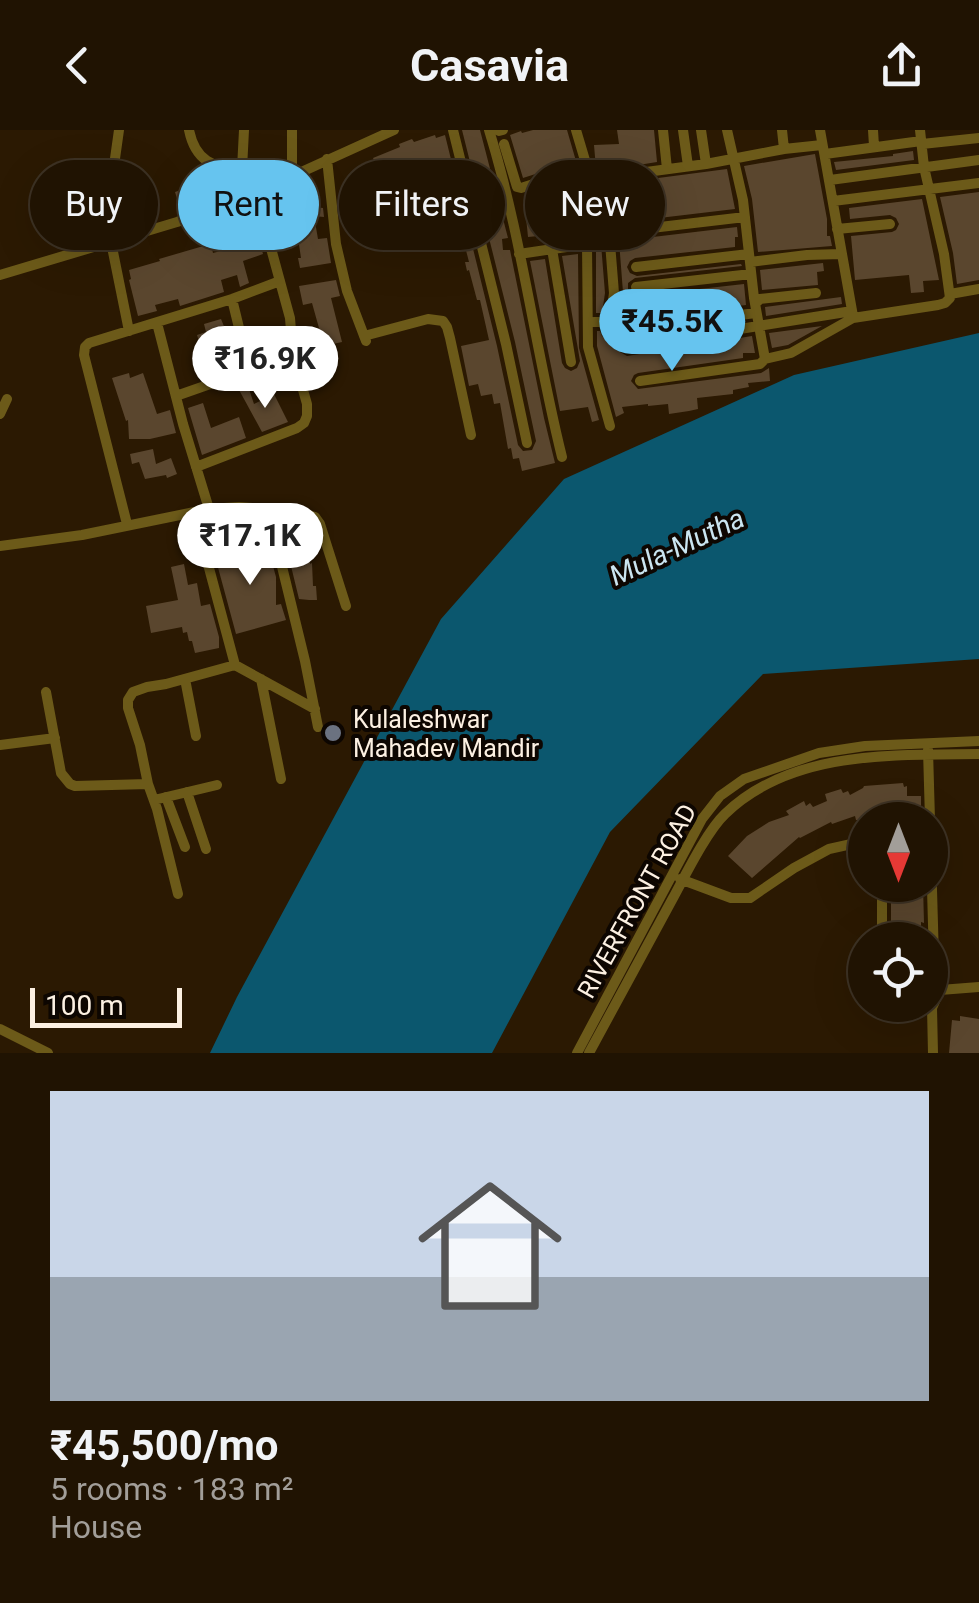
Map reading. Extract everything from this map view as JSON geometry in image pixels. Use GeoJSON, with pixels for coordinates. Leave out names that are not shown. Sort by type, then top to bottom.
{"type":"FeatureCollection","features":[{"type":"Feature","properties":{"kind":"street"},"geometry":{"type":"LineString","coordinates":[[116,160],[119,130]]}},
{"type":"Feature","properties":{"kind":"street"},"geometry":{"type":"LineString","coordinates":[[189,130],[192,143],[206,160]]}},
{"type":"Feature","properties":{"kind":"street"},"geometry":{"type":"LineString","coordinates":[[242,160],[244,130]]}},
{"type":"Feature","properties":{"kind":"street"},"geometry":{"type":"LineString","coordinates":[[292,130],[292,160]]}},
{"type":"Feature","properties":{"kind":"street"},"geometry":{"type":"LineString","coordinates":[[319,162],[394,130]]}},
{"type":"Feature","properties":{"kind":"street"},"geometry":{"type":"LineString","coordinates":[[453,130],[527,443]]}},
{"type":"Feature","properties":{"kind":"street"},"geometry":{"type":"LineString","coordinates":[[497,130],[502,172],[562,458]]}},
{"type":"Feature","properties":{"kind":"street"},"geometry":{"type":"LineString","coordinates":[[504,144],[514,180],[521,188],[587,168],[576,130]]}},
{"type":"Feature","properties":{"kind":"street"},"geometry":{"type":"LineString","coordinates":[[663,130],[667,170],[784,149],[874,146],[921,138],[979,138]]}},
{"type":"Feature","properties":{"kind":"street"},"geometry":{"type":"LineString","coordinates":[[683,130],[688,166]]}},
{"type":"Feature","properties":{"kind":"street"},"geometry":{"type":"LineString","coordinates":[[701,130],[706,164]]}},
{"type":"Feature","properties":{"kind":"street"},"geometry":{"type":"LineString","coordinates":[[727,130],[765,359]]}},
{"type":"Feature","properties":{"kind":"street"},"geometry":{"type":"LineString","coordinates":[[782,130],[784,149]]}},
{"type":"Feature","properties":{"kind":"street"},"geometry":{"type":"LineString","coordinates":[[820,130],[852,314]]}},
{"type":"Feature","properties":{"kind":"street"},"geometry":{"type":"LineString","coordinates":[[873,130],[874,146]]}},
{"type":"Feature","properties":{"kind":"street"},"geometry":{"type":"LineString","coordinates":[[627,347],[945,302],[950,294],[921,138]]}},
{"type":"Feature","properties":{"kind":"street"},"geometry":{"type":"LineString","coordinates":[[326,159],[336,244],[365,339],[428,320],[442,321],[450,338],[471,435]]}},
{"type":"Feature","properties":{"kind":"street"},"geometry":{"type":"LineString","coordinates":[[830,180],[979,160]]}},
{"type":"Feature","properties":{"kind":"street"},"geometry":{"type":"LineString","coordinates":[[832,201],[979,183]]}},
{"type":"Feature","properties":{"kind":"street"},"geometry":{"type":"LineString","coordinates":[[665,226],[744,217]]}},
{"type":"Feature","properties":{"kind":"street"},"geometry":{"type":"LineString","coordinates":[[837,229],[890,224]]}},
{"type":"Feature","properties":{"kind":"street"},"geometry":{"type":"LineString","coordinates":[[0,275],[84,250]]}},
{"type":"Feature","properties":{"kind":"street"},"geometry":{"type":"LineString","coordinates":[[109,250],[129,331]]}},
{"type":"Feature","properties":{"kind":"street"},"geometry":{"type":"LineString","coordinates":[[196,466],[296,428],[307,416],[293,354],[290,318],[270,250]]}},
{"type":"Feature","properties":{"kind":"street"},"geometry":{"type":"LineString","coordinates":[[519,254],[541,250]]}},
{"type":"Feature","properties":{"kind":"street"},"geometry":{"type":"LineString","coordinates":[[552,250],[571,362]]}},
{"type":"Feature","properties":{"kind":"street"},"geometry":{"type":"LineString","coordinates":[[588,250],[588,347],[610,426]]}},
{"type":"Feature","properties":{"kind":"street"},"geometry":{"type":"LineString","coordinates":[[610,250],[614,293],[609,331],[756,308]]}},
{"type":"Feature","properties":{"kind":"street"},"geometry":{"type":"LineString","coordinates":[[636,287],[750,263],[841,254]]}},
{"type":"Feature","properties":{"kind":"street"},"geometry":{"type":"LineString","coordinates":[[636,268],[750,263]]}},
{"type":"Feature","properties":{"kind":"street"},"geometry":{"type":"LineString","coordinates":[[127,524],[84,356],[85,347],[89,342],[232,299],[280,280]]}},
{"type":"Feature","properties":{"kind":"street"},"geometry":{"type":"LineString","coordinates":[[950,294],[979,290]]}},
{"type":"Feature","properties":{"kind":"street"},"geometry":{"type":"LineString","coordinates":[[756,308],[760,299],[816,294]]}},
{"type":"Feature","properties":{"kind":"street"},"geometry":{"type":"LineString","coordinates":[[232,299],[248,370]]}},
{"type":"Feature","properties":{"kind":"street"},"geometry":{"type":"LineString","coordinates":[[640,381],[760,364],[791,352],[852,314]]}},
{"type":"Feature","properties":{"kind":"street"},"geometry":{"type":"LineString","coordinates":[[682,321],[684,337]]}},
{"type":"Feature","properties":{"kind":"street"},"geometry":{"type":"LineString","coordinates":[[594,322],[610,322]]}},
{"type":"Feature","properties":{"kind":"street"},"geometry":{"type":"LineString","coordinates":[[157,323],[209,509]]}},
{"type":"Feature","properties":{"kind":"street"},"geometry":{"type":"LineString","coordinates":[[176,396],[293,354]]}},
{"type":"Feature","properties":{"kind":"street"},"geometry":{"type":"LineString","coordinates":[[0,414],[7,398]]}},
{"type":"Feature","properties":{"kind":"street"},"geometry":{"type":"LineString","coordinates":[[0,546],[209,509],[239,507],[305,513],[320,524],[346,606]]}},
{"type":"Feature","properties":{"kind":"street"},"geometry":{"type":"LineString","coordinates":[[268,509],[306,661],[318,727]]}},
{"type":"Feature","properties":{"kind":"street"},"geometry":{"type":"LineString","coordinates":[[194,512],[235,665]]}},
{"type":"Feature","properties":{"kind":"street"},"geometry":{"type":"LineString","coordinates":[[184,846],[160,798],[148,784],[128,708],[134,692],[235,665],[315,709]]}},
{"type":"Feature","properties":{"kind":"street"},"geometry":{"type":"LineString","coordinates":[[185,679],[196,736]]}},
{"type":"Feature","properties":{"kind":"street"},"geometry":{"type":"LineString","coordinates":[[261,679],[281,779]]}},
{"type":"Feature","properties":{"kind":"street"},"geometry":{"type":"LineString","coordinates":[[46,692],[61,773],[70,784],[148,784]]}},
{"type":"Feature","properties":{"kind":"street"},"geometry":{"type":"LineString","coordinates":[[0,744],[55,738]]}},
{"type":"Feature","properties":{"kind":"street","name":"RIVERFRONT ROAD"},"geometry":{"type":"LineString","coordinates":[[577,1053],[723,815],[761,788],[800,772],[836,762],[979,740]]}},
{"type":"Feature","properties":{"kind":"street","name":"RIVERFRONT ROAD"},"geometry":{"type":"LineString","coordinates":[[625,976],[671,874],[702,819],[720,796],[744,780],[819,753],[865,746],[979,754]]}},
{"type":"Feature","properties":{"kind":"street"},"geometry":{"type":"LineString","coordinates":[[928,748],[933,922]]}},
{"type":"Feature","properties":{"kind":"street"},"geometry":{"type":"LineString","coordinates":[[160,798],[217,785]]}},
{"type":"Feature","properties":{"kind":"street"},"geometry":{"type":"LineString","coordinates":[[187,792],[206,849]]}},
{"type":"Feature","properties":{"kind":"street"},"geometry":{"type":"LineString","coordinates":[[160,798],[178,894]]}},
{"type":"Feature","properties":{"kind":"street"},"geometry":{"type":"LineString","coordinates":[[671,874],[722,895],[750,898],[794,868],[829,849],[848,845]]}},
{"type":"Feature","properties":{"kind":"street"},"geometry":{"type":"LineString","coordinates":[[932,1053],[932,1008],[940,990],[979,987]]}},
{"type":"Feature","properties":{"kind":"street","name":"RIVERFRONT ROAD"},"geometry":{"type":"LineString","coordinates":[[589,1053],[612,998]]}},
{"type":"Feature","properties":{"kind":"street"},"geometry":{"type":"LineString","coordinates":[[0,1030],[48,1053]]}},
{"type":"Feature","properties":{"kind":"water","name":"Mula-Mutha"},"geometry":{"type":"Polygon","coordinates":[[[979,333],[979,659],[763,674],[610,832],[492,1053],[210,1053],[441,619],[564,479],[794,375],[979,333]]]}},
{"type":"Feature","properties":{"kind":"building"},"geometry":{"type":"Polygon","coordinates":[[[462,130],[480,130],[488,160],[470,160],[462,130]]]}},
{"type":"Feature","properties":{"kind":"building"},"geometry":{"type":"Polygon","coordinates":[[[567,130],[576,160],[525,160],[523,178],[510,135],[567,130]]]}},
{"type":"Feature","properties":{"kind":"building"},"geometry":{"type":"Polygon","coordinates":[[[617,130],[654,130],[657,160],[595,160],[594,145],[619,144],[617,130]]]}},
{"type":"Feature","properties":{"kind":"building"},"geometry":{"type":"Polygon","coordinates":[[[445,135],[451,160],[373,158],[412,139],[414,142],[445,135]]]}},
{"type":"Feature","properties":{"kind":"building"},"geometry":{"type":"Polygon","coordinates":[[[913,151],[914,160],[836,170],[834,162],[893,156],[913,151]]]}},
{"type":"Feature","properties":{"kind":"building"},"geometry":{"type":"Polygon","coordinates":[[[815,154],[827,236],[832,246],[758,252],[744,166],[815,154]]]}},
{"type":"Feature","properties":{"kind":"building"},"geometry":{"type":"Polygon","coordinates":[[[727,169],[735,209],[665,217],[665,177],[727,169]]]}},
{"type":"Feature","properties":{"kind":"building"},"geometry":{"type":"Polygon","coordinates":[[[979,192],[979,280],[957,284],[940,197],[979,192]]]}},
{"type":"Feature","properties":{"kind":"building"},"geometry":{"type":"Polygon","coordinates":[[[922,199],[939,280],[923,281],[924,292],[911,293],[909,275],[855,280],[851,236],[892,232],[899,224],[890,215],[850,219],[849,208],[922,199]]]}},
{"type":"Feature","properties":{"kind":"building"},"geometry":{"type":"Polygon","coordinates":[[[737,227],[738,237],[735,247],[635,258],[627,267],[630,273],[637,276],[742,266],[635,278],[628,283],[632,295],[744,284],[746,305],[619,321],[623,292],[620,250],[665,250],[665,236],[737,227]]]}},
{"type":"Feature","properties":{"kind":"building"},"geometry":{"type":"Polygon","coordinates":[[[327,238],[331,263],[300,268],[300,250],[319,250],[319,239],[327,238]]]}},
{"type":"Feature","properties":{"kind":"building"},"geometry":{"type":"Polygon","coordinates":[[[190,250],[262,250],[263,254],[243,261],[249,283],[240,287],[237,275],[221,280],[224,292],[180,306],[178,299],[155,305],[157,311],[138,316],[129,270],[190,250]]]}},
{"type":"Feature","properties":{"kind":"building"},"geometry":{"type":"Polygon","coordinates":[[[466,250],[473,250],[518,445],[523,451],[532,450],[536,441],[492,250],[510,250],[555,463],[522,471],[519,458],[513,459],[511,448],[508,449],[500,403],[494,404],[492,394],[481,396],[478,384],[469,386],[461,346],[489,340],[480,300],[467,271],[466,250]]]}},
{"type":"Feature","properties":{"kind":"building"},"geometry":{"type":"Polygon","coordinates":[[[596,250],[602,250],[605,293],[602,313],[596,313],[596,250]]]}},
{"type":"Feature","properties":{"kind":"building"},"geometry":{"type":"Polygon","coordinates":[[[578,254],[579,348],[599,420],[592,422],[588,407],[560,411],[530,261],[545,259],[562,363],[571,371],[580,361],[562,256],[578,254]]]}},
{"type":"Feature","properties":{"kind":"building"},"geometry":{"type":"Polygon","coordinates":[[[823,263],[824,271],[817,272],[818,285],[762,290],[760,270],[823,263]]]}},
{"type":"Feature","properties":{"kind":"building"},"geometry":{"type":"Polygon","coordinates":[[[336,280],[340,296],[331,298],[342,342],[324,346],[312,303],[303,305],[299,286],[336,280]]]}},
{"type":"Feature","properties":{"kind":"building"},"geometry":{"type":"Polygon","coordinates":[[[841,297],[842,304],[766,316],[765,307],[841,297]]]}},
{"type":"Feature","properties":{"kind":"building"},"geometry":{"type":"Polygon","coordinates":[[[221,319],[230,341],[202,351],[197,335],[206,332],[204,324],[221,319]]]}},
{"type":"Feature","properties":{"kind":"building"},"geometry":{"type":"Polygon","coordinates":[[[822,326],[788,345],[772,348],[769,333],[822,326]]]}},
{"type":"Feature","properties":{"kind":"building"},"geometry":{"type":"Polygon","coordinates":[[[597,331],[609,340],[641,336],[619,343],[620,352],[627,356],[752,336],[755,353],[638,373],[631,381],[638,389],[761,373],[769,368],[770,381],[748,383],[749,387],[733,390],[733,394],[697,398],[698,409],[669,414],[668,404],[648,404],[622,407],[624,413],[616,417],[597,346],[597,331]]]}},
{"type":"Feature","properties":{"kind":"building"},"geometry":{"type":"Polygon","coordinates":[[[129,373],[130,378],[143,373],[157,414],[170,410],[176,433],[129,439],[128,420],[112,378],[129,373]]]}},
{"type":"Feature","properties":{"kind":"building"},"geometry":{"type":"Polygon","coordinates":[[[248,386],[254,404],[274,394],[288,422],[262,432],[238,388],[248,386]]]}},
{"type":"Feature","properties":{"kind":"building"},"geometry":{"type":"Polygon","coordinates":[[[203,403],[211,428],[239,417],[246,438],[202,455],[188,408],[203,403]]]}},
{"type":"Feature","properties":{"kind":"building"},"geometry":{"type":"Polygon","coordinates":[[[153,449],[156,464],[171,458],[177,474],[145,479],[139,462],[132,464],[130,454],[153,449]]]}},
{"type":"Feature","properties":{"kind":"building"},"geometry":{"type":"Polygon","coordinates":[[[309,531],[317,600],[299,599],[283,533],[309,531]]]}},
{"type":"Feature","properties":{"kind":"building"},"geometry":{"type":"Polygon","coordinates":[[[261,538],[265,566],[273,566],[276,577],[276,605],[281,604],[286,620],[236,634],[213,549],[222,547],[224,557],[249,552],[248,539],[261,538]]]}},
{"type":"Feature","properties":{"kind":"building"},"geometry":{"type":"Polygon","coordinates":[[[184,564],[188,585],[197,583],[201,606],[210,604],[219,648],[195,653],[182,627],[151,633],[146,606],[178,600],[171,567],[184,564]]]}},
{"type":"Feature","properties":{"kind":"building"},"geometry":{"type":"Polygon","coordinates":[[[903,783],[907,796],[921,796],[921,802],[848,802],[848,818],[799,837],[752,878],[728,856],[747,836],[789,815],[786,811],[804,801],[806,806],[810,803],[813,807],[827,801],[825,794],[841,789],[850,795],[864,786],[903,783]]]}},
{"type":"Feature","properties":{"kind":"building"},"geometry":{"type":"Polygon","coordinates":[[[891,902],[923,902],[924,922],[891,922],[891,902]]]}},
{"type":"Feature","properties":{"kind":"building"},"geometry":{"type":"Polygon","coordinates":[[[960,1016],[979,1019],[979,1053],[949,1053],[952,1020],[960,1021],[960,1016]]]}},
{"type":"Feature","properties":{"kind":"place","name":"Kulaleshwar Mahadev Mandir"},"geometry":{"type":"Point","coordinates":[333,733]}}]}
